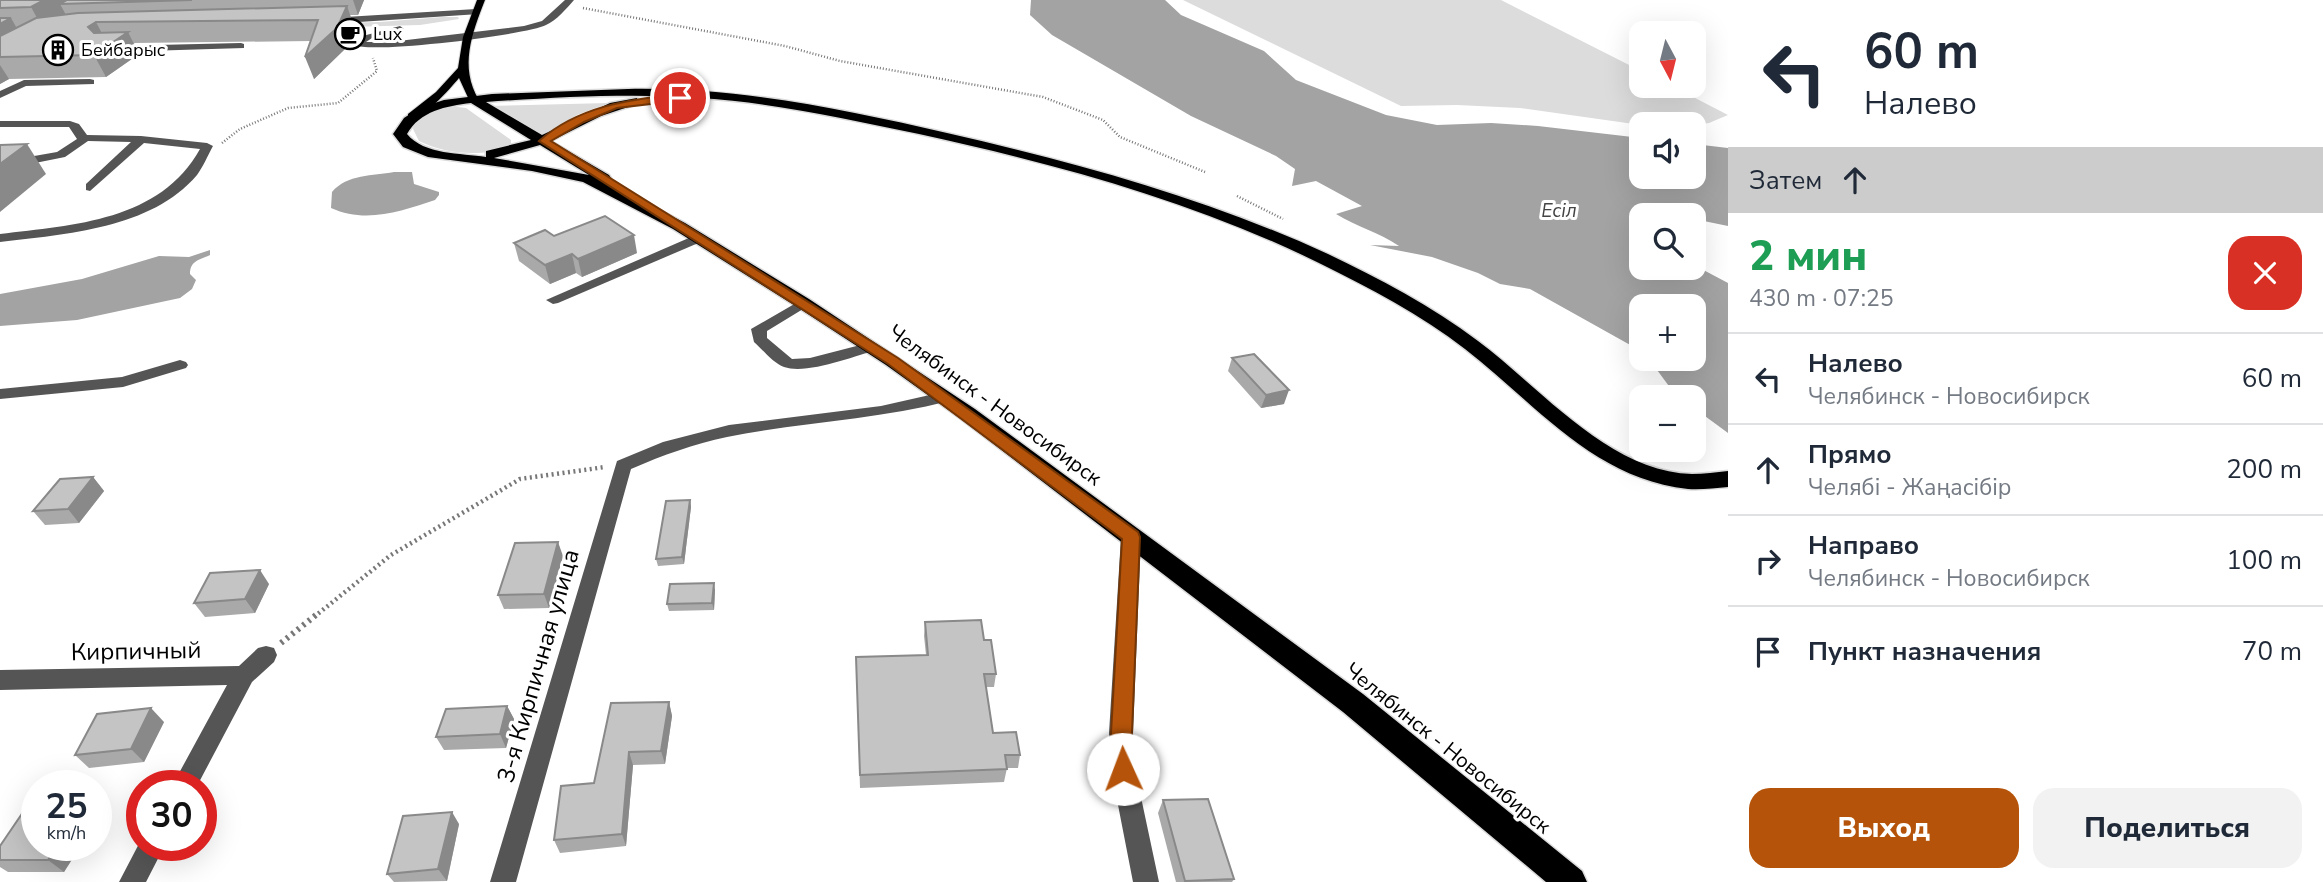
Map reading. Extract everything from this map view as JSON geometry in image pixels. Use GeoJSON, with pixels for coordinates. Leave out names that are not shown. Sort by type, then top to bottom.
{"type":"FeatureCollection","features":[{"type":"Feature","properties":{"kind":"highway"},"geometry":{"type":"LineString","coordinates":[[465,87],[484,96],[523,97]]}},
{"type":"Feature","properties":{"kind":"highway"},"geometry":{"type":"LineString","coordinates":[[412,116],[440,105],[474,100],[675,93],[755,99],[831,112],[1043,158],[1171,195],[1247,223],[1377,286],[1460,337],[1573,431],[1621,462],[1682,482],[1728,479]]}},
{"type":"Feature","properties":{"kind":"highway"},"geometry":{"type":"LineString","coordinates":[[433,154],[498,153],[544,141],[595,113],[626,103],[671,98],[720,101],[810,115],[989,149],[1073,168],[1171,195]]}},
{"type":"Feature","properties":{"kind":"highway"},"geometry":{"type":"LineString","coordinates":[[474,100],[689,232]]}},
{"type":"Feature","properties":{"kind":"highway","name":"Челябинск - Новосибирск"},"geometry":{"type":"LineString","coordinates":[[412,116],[400,134],[403,140],[414,147],[433,154],[532,167],[587,179],[689,232],[872,347],[1353,702],[1571,882]]}},
{"type":"Feature","properties":{"kind":"highway"},"geometry":{"type":"LineString","coordinates":[[498,153],[514,148],[523,140],[524,134],[517,126]]}},
{"type":"Feature","properties":{"kind":"main road"},"geometry":{"type":"LineString","coordinates":[[474,100],[465,87],[461,70],[481,0]]}},
{"type":"Feature","properties":{"kind":"main road"},"geometry":{"type":"LineString","coordinates":[[412,116],[440,94],[461,70]]}},
{"type":"Feature","properties":{"kind":"street"},"geometry":{"type":"LineString","coordinates":[[405,28],[366,36],[360,41],[364,46],[390,46],[530,28],[545,23],[568,3]]}},
{"type":"Feature","properties":{"kind":"street"},"geometry":{"type":"LineString","coordinates":[[323,22],[475,18]]}},
{"type":"Feature","properties":{"kind":"street"},"geometry":{"type":"LineString","coordinates":[[452,24],[475,18]]}},
{"type":"Feature","properties":{"kind":"street"},"geometry":{"type":"LineString","coordinates":[[530,28],[543,38]]}},
{"type":"Feature","properties":{"kind":"street"},"geometry":{"type":"LineString","coordinates":[[106,47],[241,47]]}},
{"type":"Feature","properties":{"kind":"street"},"geometry":{"type":"LineString","coordinates":[[0,95],[24,83],[90,82]]}},
{"type":"Feature","properties":{"kind":"street"},"geometry":{"type":"LineString","coordinates":[[0,124],[70,124],[75,126],[80,136],[86,138],[141,139],[207,146],[202,160],[163,199],[125,216],[54,231],[0,238]]}},
{"type":"Feature","properties":{"kind":"street"},"geometry":{"type":"LineString","coordinates":[[3,165],[61,155],[86,138]]}},
{"type":"Feature","properties":{"kind":"street"},"geometry":{"type":"LineString","coordinates":[[90,187],[141,139]]}},
{"type":"Feature","properties":{"kind":"street"},"geometry":{"type":"LineString","coordinates":[[553,300],[689,232]]}},
{"type":"Feature","properties":{"kind":"street"},"geometry":{"type":"LineString","coordinates":[[803,303],[759,329],[759,339],[786,362],[810,363],[872,347]]}},
{"type":"Feature","properties":{"kind":"street"},"geometry":{"type":"LineString","coordinates":[[0,394],[123,382],[180,365]]}},
{"type":"Feature","properties":{"kind":"street"},"geometry":{"type":"LineString","coordinates":[[623,465],[668,446],[729,430],[881,411],[943,397]]}},
{"type":"Feature","properties":{"kind":"street","name":"3-я Кирпичная улица"},"geometry":{"type":"LineString","coordinates":[[503,882],[623,465]]}},
{"type":"Feature","properties":{"kind":"street"},"geometry":{"type":"LineString","coordinates":[[1131,537],[1121,733],[1123,769],[1146,882]]}},
{"type":"Feature","properties":{"kind":"street"},"geometry":{"type":"LineString","coordinates":[[193,770],[244,675],[267,655]]}},
{"type":"Feature","properties":{"kind":"street","name":"Кирпичный"},"geometry":{"type":"LineString","coordinates":[[0,680],[244,675]]}},
{"type":"Feature","properties":{"kind":"street"},"geometry":{"type":"LineString","coordinates":[[132,882],[143,861]]}},
{"type":"Feature","properties":{"kind":"path"},"geometry":{"type":"LineString","coordinates":[[568,3],[785,46],[840,61],[1043,97],[1103,120],[1120,137],[1205,172]]}},
{"type":"Feature","properties":{"kind":"path"},"geometry":{"type":"LineString","coordinates":[[202,160],[240,129],[288,108],[338,103],[377,71],[377,62],[364,46]]}},
{"type":"Feature","properties":{"kind":"path"},"geometry":{"type":"LineString","coordinates":[[267,655],[391,555],[520,479],[623,465]]}},
{"type":"Feature","properties":{"kind":"shaded area"},"geometry":{"type":"Polygon","coordinates":[[[1183,0],[1501,0],[1629,65],[1629,98],[1695,98],[1728,115],[1706,123],[1706,112],[1629,112],[1629,123],[1520,108],[1401,106],[1183,0]]]}},
{"type":"Feature","properties":{"kind":"shaded area"},"geometry":{"type":"Polygon","coordinates":[[[442,17],[459,19],[420,25],[312,28],[327,23],[442,17]]]}},
{"type":"Feature","properties":{"kind":"shaded area"},"geometry":{"type":"Polygon","coordinates":[[[609,103],[577,115],[541,137],[488,106],[609,103]]]}},
{"type":"Feature","properties":{"kind":"shaded area"},"geometry":{"type":"Polygon","coordinates":[[[449,106],[466,108],[511,140],[511,146],[489,152],[465,153],[441,149],[419,141],[413,129],[414,124],[433,110],[449,106]]]}},
{"type":"Feature","properties":{"kind":"water","name":"Есіл"},"geometry":{"type":"Polygon","coordinates":[[[1031,0],[1165,0],[1181,15],[1264,51],[1296,80],[1386,115],[1437,125],[1491,123],[1629,137],[1629,189],[1706,189],[1706,145],[1728,148],[1728,226],[1706,221],[1706,203],[1629,203],[1629,280],[1706,280],[1706,271],[1728,283],[1728,433],[1706,417],[1706,385],[1668,385],[1658,371],[1706,371],[1706,294],[1629,294],[1629,344],[1530,289],[1500,284],[1478,273],[1432,257],[1370,245],[1399,246],[1336,214],[1362,206],[1316,181],[1292,186],[1295,169],[1276,156],[1191,116],[1052,35],[1030,15],[1031,0]]]}},
{"type":"Feature","properties":{"kind":"water"},"geometry":{"type":"Polygon","coordinates":[[[394,172],[412,172],[414,184],[439,192],[439,195],[435,200],[384,214],[357,215],[331,208],[332,192],[345,182],[394,172]]]}},
{"type":"Feature","properties":{"kind":"water"},"geometry":{"type":"Polygon","coordinates":[[[210,250],[210,255],[192,266],[190,274],[196,280],[192,289],[180,298],[77,320],[0,326],[0,294],[82,279],[159,256],[189,257],[210,250]]]}},
{"type":"Feature","properties":{"kind":"building"},"geometry":{"type":"Polygon","coordinates":[[[0,0],[44,0],[31,7],[0,8],[0,0]]]}},
{"type":"Feature","properties":{"kind":"building"},"geometry":{"type":"Polygon","coordinates":[[[67,0],[192,0],[60,4],[67,0]]]}},
{"type":"Feature","properties":{"kind":"building"},"geometry":{"type":"Polygon","coordinates":[[[347,6],[337,28],[305,57],[318,20],[96,22],[88,27],[94,33],[128,32],[94,55],[0,57],[0,36],[36,18],[78,13],[347,6]]]}},
{"type":"Feature","properties":{"kind":"building"},"geometry":{"type":"Polygon","coordinates":[[[0,18],[11,18],[0,24],[0,18]]]}},
{"type":"Feature","properties":{"kind":"building"},"geometry":{"type":"Polygon","coordinates":[[[27,144],[0,164],[0,145],[27,144]]]}},
{"type":"Feature","properties":{"kind":"building"},"geometry":{"type":"Polygon","coordinates":[[[605,216],[634,235],[578,259],[572,254],[545,265],[514,243],[545,230],[554,236],[605,216]]]}},
{"type":"Feature","properties":{"kind":"building"},"geometry":{"type":"Polygon","coordinates":[[[1254,354],[1289,390],[1266,395],[1232,358],[1254,354]]]}},
{"type":"Feature","properties":{"kind":"building"},"geometry":{"type":"Polygon","coordinates":[[[93,477],[68,509],[33,511],[60,479],[93,477]]]}},
{"type":"Feature","properties":{"kind":"building"},"geometry":{"type":"Polygon","coordinates":[[[690,500],[682,557],[656,559],[666,501],[690,500]]]}},
{"type":"Feature","properties":{"kind":"building"},"geometry":{"type":"Polygon","coordinates":[[[558,542],[544,594],[498,595],[515,543],[558,542]]]}},
{"type":"Feature","properties":{"kind":"building"},"geometry":{"type":"Polygon","coordinates":[[[260,570],[245,599],[194,603],[210,573],[260,570]]]}},
{"type":"Feature","properties":{"kind":"building"},"geometry":{"type":"Polygon","coordinates":[[[714,583],[712,603],[667,604],[670,584],[714,583]]]}},
{"type":"Feature","properties":{"kind":"building"},"geometry":{"type":"Polygon","coordinates":[[[981,620],[984,640],[991,640],[996,674],[984,674],[993,733],[1016,732],[1020,755],[1005,755],[1007,769],[860,775],[856,657],[928,655],[925,622],[981,620]]]}},
{"type":"Feature","properties":{"kind":"building"},"geometry":{"type":"Polygon","coordinates":[[[669,702],[661,751],[629,752],[622,834],[554,840],[561,786],[594,783],[611,703],[669,702]]]}},
{"type":"Feature","properties":{"kind":"building"},"geometry":{"type":"Polygon","coordinates":[[[507,706],[500,734],[436,737],[446,709],[507,706]]]}},
{"type":"Feature","properties":{"kind":"building"},"geometry":{"type":"Polygon","coordinates":[[[151,708],[131,749],[75,755],[97,714],[151,708]]]}},
{"type":"Feature","properties":{"kind":"building"},"geometry":{"type":"Polygon","coordinates":[[[1208,799],[1234,879],[1185,881],[1163,800],[1208,799]]]}},
{"type":"Feature","properties":{"kind":"building"},"geometry":{"type":"Polygon","coordinates":[[[452,812],[438,869],[387,874],[403,816],[452,812]]]}},
{"type":"Feature","properties":{"kind":"building"},"geometry":{"type":"Polygon","coordinates":[[[21,815],[21,860],[0,860],[0,846],[21,815]]]}},
{"type":"Feature","properties":{"kind":"place","name":"Lux"},"geometry":{"type":"Point","coordinates":[350,34]}},
{"type":"Feature","properties":{"kind":"place","name":"Бейбарыс"},"geometry":{"type":"Point","coordinates":[58,50]}},
{"type":"Feature","properties":{"kind":"route"},"geometry":{"type":"LineString","coordinates":[[680,98],[653,99],[614,106],[581,120],[544,141],[893,361],[1131,537],[1121,733],[1123,769]]}}]}
